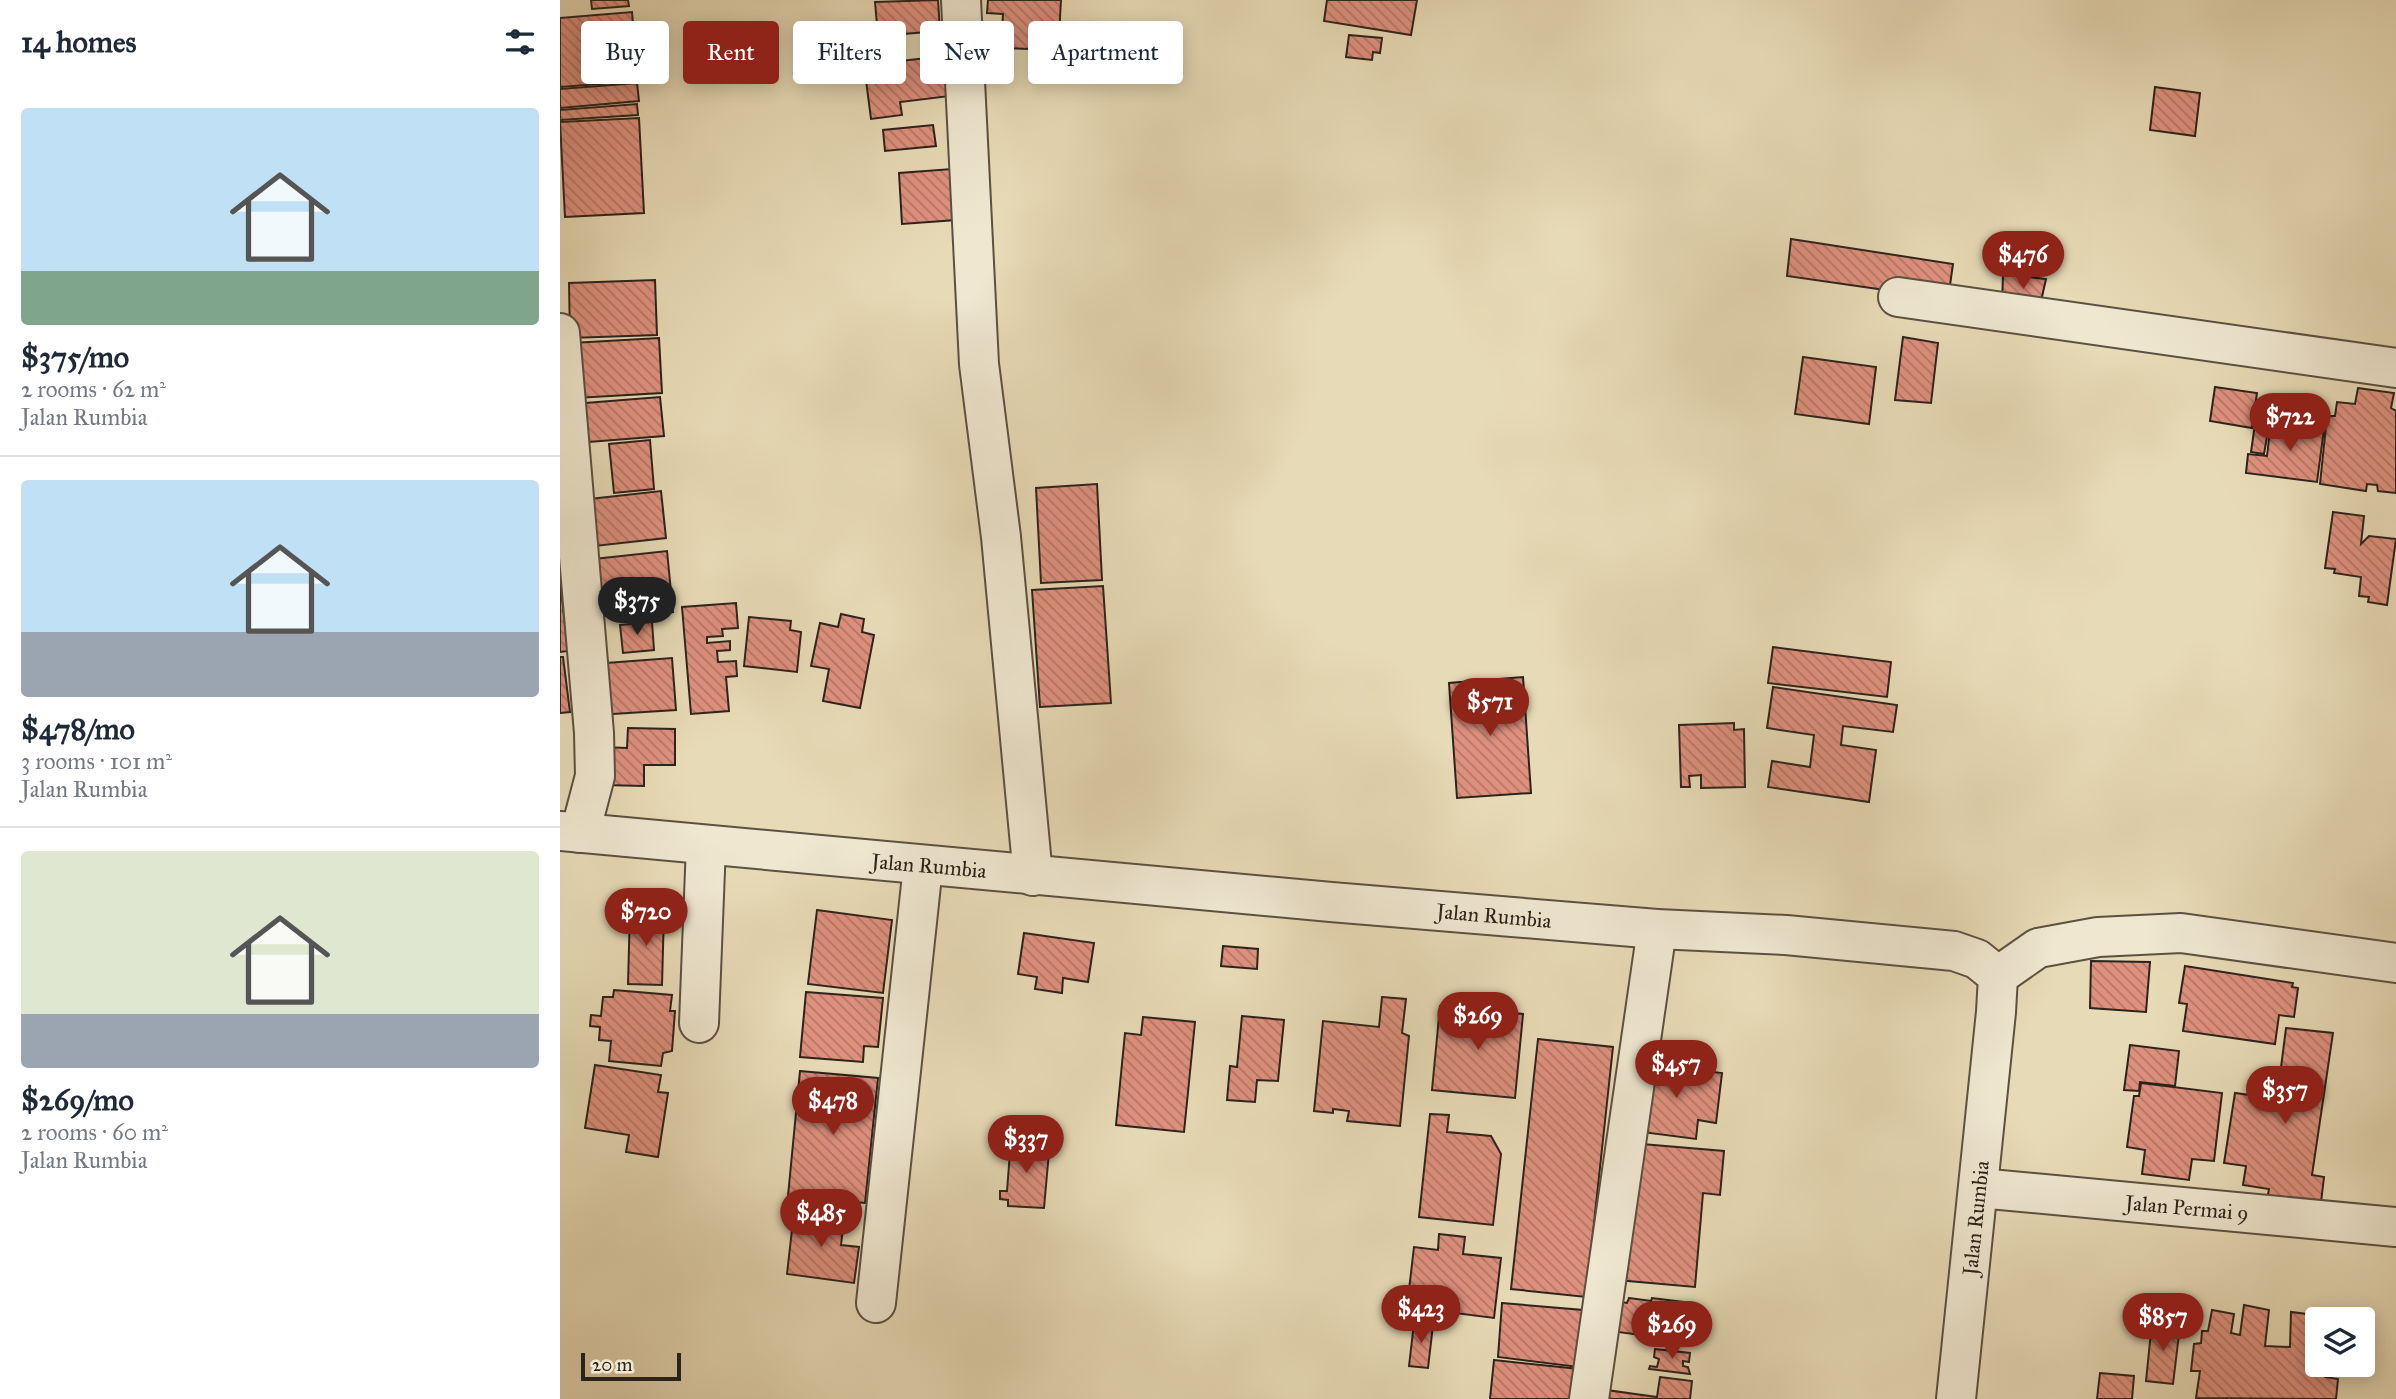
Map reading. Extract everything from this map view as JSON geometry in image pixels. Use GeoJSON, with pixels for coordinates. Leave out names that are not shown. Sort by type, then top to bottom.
{"type":"FeatureCollection","features":[{"type":"Feature","properties":{"kind":"street"},"geometry":{"type":"LineString","coordinates":[[961,0],[979,364],[1001,537],[1033,876]]}},
{"type":"Feature","properties":{"kind":"street"},"geometry":{"type":"LineString","coordinates":[[1898,297],[2396,368]]}},
{"type":"Feature","properties":{"kind":"street"},"geometry":{"type":"LineString","coordinates":[[560,333],[594,733],[595,776],[570,832]]}},
{"type":"Feature","properties":{"kind":"street","name":"Jalan Rumbia"},"geometry":{"type":"LineString","coordinates":[[570,832],[1033,876],[1657,929],[1786,935],[1954,951],[1977,959],[1998,976],[1956,1399]]}},
{"type":"Feature","properties":{"kind":"street"},"geometry":{"type":"LineString","coordinates":[[699,1023],[706,845]]}},
{"type":"Feature","properties":{"kind":"street"},"geometry":{"type":"LineString","coordinates":[[876,1303],[923,866]]}},
{"type":"Feature","properties":{"kind":"street"},"geometry":{"type":"LineString","coordinates":[[1589,1399],[1657,929]]}},
{"type":"Feature","properties":{"kind":"street"},"geometry":{"type":"LineString","coordinates":[[1998,976],[2038,948],[2098,937],[2181,933],[2396,962]]}},
{"type":"Feature","properties":{"kind":"street","name":"Jalan Permai 9"},"geometry":{"type":"LineString","coordinates":[[1979,1188],[2396,1227]]}},
{"type":"Feature","properties":{"kind":"building"},"geometry":{"type":"Polygon","coordinates":[[[591,0],[628,0],[629,6],[592,9],[591,0]]]}},
{"type":"Feature","properties":{"kind":"building"},"geometry":{"type":"Polygon","coordinates":[[[938,0],[939,21],[920,21],[920,33],[906,34],[906,21],[877,21],[875,2],[938,0]]]}},
{"type":"Feature","properties":{"kind":"building"},"geometry":{"type":"Polygon","coordinates":[[[988,0],[1061,0],[1060,21],[1028,21],[1028,49],[1014,48],[1014,21],[1003,21],[1003,14],[987,13],[988,0]]]}},
{"type":"Feature","properties":{"kind":"building"},"geometry":{"type":"Polygon","coordinates":[[[1327,0],[1417,0],[1411,35],[1324,21],[1327,0]]]}},
{"type":"Feature","properties":{"kind":"building"},"geometry":{"type":"Polygon","coordinates":[[[632,12],[633,21],[581,21],[581,84],[599,84],[560,87],[560,18],[632,12]]]}},
{"type":"Feature","properties":{"kind":"building"},"geometry":{"type":"Polygon","coordinates":[[[1349,35],[1382,38],[1380,53],[1373,52],[1372,60],[1346,57],[1349,35]]]}},
{"type":"Feature","properties":{"kind":"building"},"geometry":{"type":"Polygon","coordinates":[[[920,59],[920,84],[948,84],[950,96],[900,102],[902,115],[871,119],[866,84],[906,84],[906,60],[920,59]]]}},
{"type":"Feature","properties":{"kind":"building"},"geometry":{"type":"Polygon","coordinates":[[[637,84],[639,101],[560,108],[560,89],[637,84]]]}},
{"type":"Feature","properties":{"kind":"building"},"geometry":{"type":"Polygon","coordinates":[[[2155,87],[2200,93],[2195,136],[2150,130],[2155,87]]]}},
{"type":"Feature","properties":{"kind":"building"},"geometry":{"type":"Polygon","coordinates":[[[637,104],[638,115],[560,120],[560,110],[637,104]]]}},
{"type":"Feature","properties":{"kind":"building"},"geometry":{"type":"Polygon","coordinates":[[[639,118],[644,213],[565,217],[560,122],[639,118]]]}},
{"type":"Feature","properties":{"kind":"building"},"geometry":{"type":"Polygon","coordinates":[[[933,125],[936,146],[885,151],[883,130],[933,125]]]}},
{"type":"Feature","properties":{"kind":"building"},"geometry":{"type":"Polygon","coordinates":[[[952,169],[956,220],[902,224],[899,173],[952,169]]]}},
{"type":"Feature","properties":{"kind":"building"},"geometry":{"type":"Polygon","coordinates":[[[1791,239],[1953,264],[1948,299],[1787,276],[1791,239]]]}},
{"type":"Feature","properties":{"kind":"building"},"geometry":{"type":"Polygon","coordinates":[[[2003,274],[2046,279],[2039,310],[2002,304],[2003,274]]]}},
{"type":"Feature","properties":{"kind":"building"},"geometry":{"type":"Polygon","coordinates":[[[655,280],[657,335],[570,338],[569,283],[655,280]]]}},
{"type":"Feature","properties":{"kind":"building"},"geometry":{"type":"Polygon","coordinates":[[[1903,337],[1938,343],[1931,403],[1895,400],[1903,337]]]}},
{"type":"Feature","properties":{"kind":"building"},"geometry":{"type":"Polygon","coordinates":[[[659,338],[662,393],[576,398],[572,343],[659,338]]]}},
{"type":"Feature","properties":{"kind":"building"},"geometry":{"type":"Polygon","coordinates":[[[1803,357],[1876,367],[1869,424],[1795,414],[1803,357]]]}},
{"type":"Feature","properties":{"kind":"building"},"geometry":{"type":"Polygon","coordinates":[[[2215,387],[2257,393],[2252,428],[2210,421],[2215,387]]]}},
{"type":"Feature","properties":{"kind":"building"},"geometry":{"type":"Polygon","coordinates":[[[2358,388],[2394,393],[2391,408],[2396,411],[2396,493],[2378,491],[2377,485],[2367,484],[2366,491],[2320,484],[2327,416],[2335,416],[2337,402],[2355,404],[2358,388]]]}},
{"type":"Feature","properties":{"kind":"building"},"geometry":{"type":"Polygon","coordinates":[[[660,397],[664,436],[576,443],[573,404],[660,397]]]}},
{"type":"Feature","properties":{"kind":"building"},"geometry":{"type":"Polygon","coordinates":[[[2256,417],[2270,419],[2264,454],[2251,452],[2256,417]]]}},
{"type":"Feature","properties":{"kind":"building"},"geometry":{"type":"Polygon","coordinates":[[[2271,422],[2324,429],[2317,482],[2246,473],[2248,454],[2267,456],[2271,422]]]}},
{"type":"Feature","properties":{"kind":"building"},"geometry":{"type":"Polygon","coordinates":[[[650,440],[654,489],[614,493],[609,444],[650,440]]]}},
{"type":"Feature","properties":{"kind":"building"},"geometry":{"type":"Polygon","coordinates":[[[1097,484],[1102,580],[1041,583],[1036,488],[1097,484]]]}},
{"type":"Feature","properties":{"kind":"building"},"geometry":{"type":"Polygon","coordinates":[[[661,491],[666,538],[586,547],[581,500],[661,491]]]}},
{"type":"Feature","properties":{"kind":"building"},"geometry":{"type":"Polygon","coordinates":[[[2333,512],[2364,516],[2361,544],[2369,536],[2396,539],[2387,605],[2368,602],[2369,597],[2359,596],[2361,577],[2334,573],[2335,569],[2325,568],[2333,512]]]}},
{"type":"Feature","properties":{"kind":"building"},"geometry":{"type":"Polygon","coordinates":[[[667,551],[673,612],[651,614],[650,603],[639,601],[640,611],[591,616],[585,560],[667,551]]]}},
{"type":"Feature","properties":{"kind":"building"},"geometry":{"type":"Polygon","coordinates":[[[560,581],[568,651],[560,652],[560,581]]]}},
{"type":"Feature","properties":{"kind":"building"},"geometry":{"type":"Polygon","coordinates":[[[1103,586],[1111,703],[1040,707],[1032,590],[1103,586]]]}},
{"type":"Feature","properties":{"kind":"building"},"geometry":{"type":"Polygon","coordinates":[[[736,603],[738,628],[722,629],[723,636],[707,637],[707,643],[730,641],[730,650],[717,651],[718,662],[736,661],[737,676],[726,677],[729,711],[691,714],[682,607],[736,603]]]}},
{"type":"Feature","properties":{"kind":"building"},"geometry":{"type":"Polygon","coordinates":[[[841,614],[864,619],[862,632],[874,635],[860,708],[823,701],[829,669],[811,666],[820,623],[838,627],[841,614]]]}},
{"type":"Feature","properties":{"kind":"building"},"geometry":{"type":"Polygon","coordinates":[[[749,617],[791,621],[790,630],[801,632],[797,672],[744,666],[749,617]]]}},
{"type":"Feature","properties":{"kind":"building"},"geometry":{"type":"Polygon","coordinates":[[[652,622],[654,650],[623,653],[620,625],[652,622]]]}},
{"type":"Feature","properties":{"kind":"building"},"geometry":{"type":"Polygon","coordinates":[[[1773,647],[1891,662],[1887,697],[1768,683],[1773,647]]]}},
{"type":"Feature","properties":{"kind":"building"},"geometry":{"type":"Polygon","coordinates":[[[560,657],[563,657],[570,712],[560,713],[560,657]]]}},
{"type":"Feature","properties":{"kind":"building"},"geometry":{"type":"Polygon","coordinates":[[[672,658],[676,710],[597,715],[593,664],[672,658]]]}},
{"type":"Feature","properties":{"kind":"building"},"geometry":{"type":"Polygon","coordinates":[[[1523,677],[1531,793],[1457,798],[1449,683],[1523,677]]]}},
{"type":"Feature","properties":{"kind":"building"},"geometry":{"type":"Polygon","coordinates":[[[1773,687],[1897,705],[1893,732],[1843,726],[1841,745],[1876,750],[1869,802],[1768,787],[1772,761],[1810,767],[1814,735],[1767,728],[1773,687]]]}},
{"type":"Feature","properties":{"kind":"building"},"geometry":{"type":"Polygon","coordinates":[[[1734,723],[1734,730],[1744,729],[1745,787],[1701,788],[1701,775],[1689,776],[1690,787],[1681,787],[1679,725],[1734,723]]]}},
{"type":"Feature","properties":{"kind":"building"},"geometry":{"type":"Polygon","coordinates":[[[628,728],[675,729],[675,765],[644,765],[644,786],[603,785],[603,747],[627,748],[628,728]]]}},
{"type":"Feature","properties":{"kind":"building"},"geometry":{"type":"Polygon","coordinates":[[[630,910],[664,912],[662,985],[628,984],[630,910]]]}},
{"type":"Feature","properties":{"kind":"building"},"geometry":{"type":"Polygon","coordinates":[[[817,910],[892,920],[883,993],[808,984],[817,910]]]}},
{"type":"Feature","properties":{"kind":"building"},"geometry":{"type":"Polygon","coordinates":[[[1024,933],[1094,943],[1088,982],[1063,978],[1062,993],[1035,989],[1037,977],[1018,974],[1024,933]]]}},
{"type":"Feature","properties":{"kind":"building"},"geometry":{"type":"Polygon","coordinates":[[[1223,946],[1258,949],[1257,969],[1221,966],[1223,946]]]}},
{"type":"Feature","properties":{"kind":"building"},"geometry":{"type":"Polygon","coordinates":[[[2091,961],[2150,962],[2146,1012],[2090,1008],[2091,961]]]}},
{"type":"Feature","properties":{"kind":"building"},"geometry":{"type":"Polygon","coordinates":[[[2185,966],[2293,983],[2292,987],[2298,988],[2294,1017],[2279,1015],[2275,1044],[2183,1031],[2187,1004],[2179,1003],[2185,966]]]}},
{"type":"Feature","properties":{"kind":"building"},"geometry":{"type":"Polygon","coordinates":[[[614,990],[672,995],[670,1011],[675,1011],[672,1051],[663,1053],[661,1066],[609,1061],[611,1041],[599,1040],[600,1027],[590,1026],[591,1015],[601,1016],[603,997],[613,997],[614,990]]]}},
{"type":"Feature","properties":{"kind":"building"},"geometry":{"type":"Polygon","coordinates":[[[806,992],[883,998],[878,1047],[864,1046],[863,1062],[800,1057],[806,992]]]}},
{"type":"Feature","properties":{"kind":"building"},"geometry":{"type":"Polygon","coordinates":[[[1382,997],[1406,999],[1402,1033],[1409,1036],[1400,1126],[1347,1121],[1349,1111],[1314,1111],[1323,1021],[1379,1027],[1382,997]]]}},
{"type":"Feature","properties":{"kind":"building"},"geometry":{"type":"Polygon","coordinates":[[[1440,1006],[1523,1014],[1515,1098],[1432,1090],[1440,1006]]]}},
{"type":"Feature","properties":{"kind":"building"},"geometry":{"type":"Polygon","coordinates":[[[1242,1016],[1284,1020],[1278,1081],[1257,1080],[1255,1102],[1227,1100],[1230,1066],[1237,1067],[1242,1016]]]}},
{"type":"Feature","properties":{"kind":"building"},"geometry":{"type":"Polygon","coordinates":[[[1143,1017],[1195,1022],[1184,1132],[1116,1125],[1125,1033],[1141,1035],[1143,1017]]]}},
{"type":"Feature","properties":{"kind":"building"},"geometry":{"type":"Polygon","coordinates":[[[2286,1028],[2333,1033],[2312,1175],[2324,1177],[2320,1211],[2266,1205],[2269,1189],[2243,1185],[2246,1166],[2224,1163],[2235,1093],[2277,1099],[2286,1028]]]}},
{"type":"Feature","properties":{"kind":"building"},"geometry":{"type":"Polygon","coordinates":[[[1538,1039],[1613,1047],[1586,1297],[1511,1289],[1538,1039]]]}},
{"type":"Feature","properties":{"kind":"building"},"geometry":{"type":"Polygon","coordinates":[[[2130,1045],[2179,1051],[2175,1086],[2140,1082],[2139,1091],[2124,1090],[2130,1045]]]}},
{"type":"Feature","properties":{"kind":"building"},"geometry":{"type":"Polygon","coordinates":[[[1642,1063],[1722,1073],[1716,1123],[1698,1120],[1696,1139],[1634,1131],[1642,1063]]]}},
{"type":"Feature","properties":{"kind":"building"},"geometry":{"type":"Polygon","coordinates":[[[595,1065],[661,1075],[658,1092],[668,1093],[658,1157],[626,1152],[629,1135],[585,1128],[595,1065]]]}},
{"type":"Feature","properties":{"kind":"building"},"geometry":{"type":"Polygon","coordinates":[[[800,1071],[878,1078],[865,1203],[788,1196],[800,1071]]]}},
{"type":"Feature","properties":{"kind":"building"},"geometry":{"type":"Polygon","coordinates":[[[2141,1083],[2222,1093],[2214,1161],[2192,1159],[2189,1180],[2142,1174],[2145,1150],[2127,1147],[2134,1096],[2139,1096],[2141,1083]]]}},
{"type":"Feature","properties":{"kind":"building"},"geometry":{"type":"Polygon","coordinates":[[[1430,1114],[1449,1115],[1447,1132],[1491,1136],[1501,1154],[1493,1225],[1419,1217],[1430,1114]]]}},
{"type":"Feature","properties":{"kind":"building"},"geometry":{"type":"Polygon","coordinates":[[[1002,1141],[1038,1144],[1038,1151],[1049,1152],[1044,1208],[1008,1206],[1008,1200],[1000,1199],[1000,1191],[1007,1191],[1010,1152],[1001,1151],[1002,1141]]]}},
{"type":"Feature","properties":{"kind":"building"},"geometry":{"type":"Polygon","coordinates":[[[1630,1143],[1724,1151],[1720,1195],[1703,1193],[1695,1287],[1617,1280],[1630,1143]]]}},
{"type":"Feature","properties":{"kind":"building"},"geometry":{"type":"Polygon","coordinates":[[[794,1212],[844,1218],[841,1245],[859,1247],[854,1283],[787,1274],[794,1212]]]}},
{"type":"Feature","properties":{"kind":"building"},"geometry":{"type":"Polygon","coordinates":[[[1439,1234],[1465,1237],[1463,1254],[1501,1258],[1494,1318],[1407,1307],[1414,1247],[1438,1250],[1439,1234]]]}},
{"type":"Feature","properties":{"kind":"building"},"geometry":{"type":"Polygon","coordinates":[[[1629,1298],[1651,1301],[1652,1298],[1697,1306],[1692,1342],[1618,1332],[1621,1302],[1627,1303],[1629,1298]]]}},
{"type":"Feature","properties":{"kind":"building"},"geometry":{"type":"Polygon","coordinates":[[[1502,1303],[1583,1310],[1578,1367],[1498,1357],[1502,1303]]]}},
{"type":"Feature","properties":{"kind":"building"},"geometry":{"type":"Polygon","coordinates":[[[2244,1305],[2269,1310],[2265,1346],[2290,1347],[2291,1312],[2305,1314],[2305,1377],[2338,1379],[2336,1399],[2196,1398],[2200,1371],[2191,1371],[2194,1344],[2201,1343],[2202,1331],[2208,1331],[2212,1310],[2234,1314],[2231,1333],[2240,1335],[2244,1305]]]}},
{"type":"Feature","properties":{"kind":"building"},"geometry":{"type":"Polygon","coordinates":[[[2152,1322],[2180,1326],[2173,1384],[2146,1381],[2152,1322]]]}},
{"type":"Feature","properties":{"kind":"building"},"geometry":{"type":"Polygon","coordinates":[[[1414,1323],[1433,1325],[1428,1368],[1409,1366],[1414,1323]]]}},
{"type":"Feature","properties":{"kind":"building"},"geometry":{"type":"Polygon","coordinates":[[[1655,1349],[1690,1353],[1689,1362],[1683,1361],[1683,1366],[1688,1367],[1690,1374],[1649,1369],[1650,1366],[1657,1367],[1659,1359],[1654,1357],[1655,1349]]]}},
{"type":"Feature","properties":{"kind":"building"},"geometry":{"type":"Polygon","coordinates":[[[1494,1360],[1579,1369],[1576,1399],[1490,1399],[1494,1360]]]}},
{"type":"Feature","properties":{"kind":"building"},"geometry":{"type":"Polygon","coordinates":[[[2100,1373],[2134,1376],[2132,1399],[2097,1399],[2100,1373]]]}},
{"type":"Feature","properties":{"kind":"building"},"geometry":{"type":"Polygon","coordinates":[[[1660,1377],[1692,1381],[1690,1399],[1605,1399],[1606,1390],[1657,1397],[1660,1377]]]}}]}
